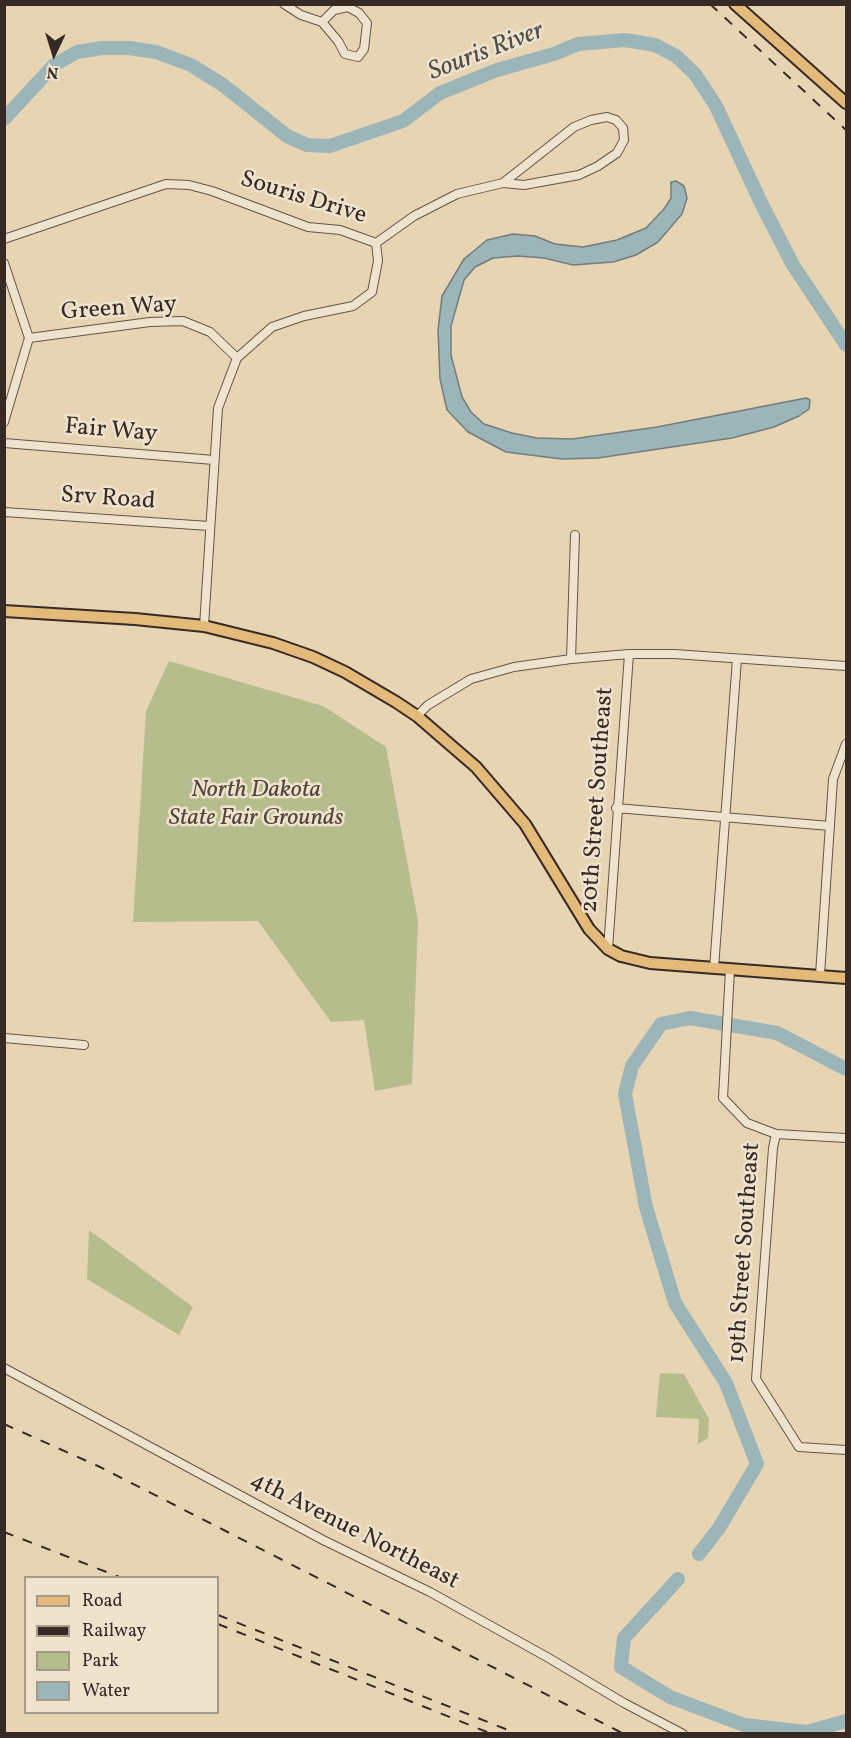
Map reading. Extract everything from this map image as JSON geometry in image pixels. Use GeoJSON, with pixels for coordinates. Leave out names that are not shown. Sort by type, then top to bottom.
{"type":"FeatureCollection","features":[{"type":"Feature","properties":{"kind":"main road"},"geometry":{"type":"LineString","coordinates":[[735,4],[846,103]]}},
{"type":"Feature","properties":{"kind":"main road"},"geometry":{"type":"LineString","coordinates":[[4,611],[135,619],[204,626],[273,643],[313,657],[345,672],[417,716],[468,760]]}},
{"type":"Feature","properties":{"kind":"main road"},"geometry":{"type":"LineString","coordinates":[[454,747],[493,785],[525,824],[588,929],[608,949],[621,956],[650,963],[846,978]]}},
{"type":"Feature","properties":{"kind":"street"},"geometry":{"type":"LineString","coordinates":[[284,4],[301,15],[322,22],[338,41],[345,54],[358,57],[364,48],[367,23],[359,13],[348,8],[334,10],[322,22]]}},
{"type":"Feature","properties":{"kind":"street"},"geometry":{"type":"LineString","coordinates":[[376,243],[414,216],[458,194],[503,183],[524,185],[579,175],[617,153],[624,140],[623,129],[616,120],[607,117],[574,127],[503,183]]}},
{"type":"Feature","properties":{"kind":"street","name":"Souris Drive"},"geometry":{"type":"LineString","coordinates":[[4,239],[166,184],[189,185],[212,191],[308,227],[340,230],[376,243],[378,261],[372,292],[352,306],[304,316],[272,327],[237,358],[218,408],[204,626]]}},
{"type":"Feature","properties":{"kind":"street"},"geometry":{"type":"LineString","coordinates":[[4,262],[29,338],[4,422]]}},
{"type":"Feature","properties":{"kind":"street","name":"Green Way"},"geometry":{"type":"LineString","coordinates":[[29,338],[150,322],[183,321],[210,332],[237,358]]}},
{"type":"Feature","properties":{"kind":"street","name":"Fair Way"},"geometry":{"type":"LineString","coordinates":[[4,443],[214,460]]}},
{"type":"Feature","properties":{"kind":"street","name":"Srv Road"},"geometry":{"type":"LineString","coordinates":[[4,512],[209,526]]}},
{"type":"Feature","properties":{"kind":"street"},"geometry":{"type":"LineString","coordinates":[[571,659],[575,535]]}},
{"type":"Feature","properties":{"kind":"street"},"geometry":{"type":"LineString","coordinates":[[417,716],[428,705],[471,679],[514,667],[571,659],[629,654],[846,666]]}},
{"type":"Feature","properties":{"kind":"street","name":"20th Street Southeast"},"geometry":{"type":"LineString","coordinates":[[608,949],[616,808],[629,654]]}},
{"type":"Feature","properties":{"kind":"street"},"geometry":{"type":"LineString","coordinates":[[714,968],[737,659]]}},
{"type":"Feature","properties":{"kind":"street"},"geometry":{"type":"LineString","coordinates":[[820,975],[833,779],[846,744]]}},
{"type":"Feature","properties":{"kind":"street"},"geometry":{"type":"LineString","coordinates":[[616,808],[830,826]]}},
{"type":"Feature","properties":{"kind":"street","name":"19th Street Southeast"},"geometry":{"type":"LineString","coordinates":[[730,970],[723,1098],[747,1123],[776,1134],[773,1148],[756,1379],[799,1447],[846,1450]]}},
{"type":"Feature","properties":{"kind":"street"},"geometry":{"type":"LineString","coordinates":[[4,1038],[84,1045]]}},
{"type":"Feature","properties":{"kind":"street"},"geometry":{"type":"LineString","coordinates":[[776,1134],[846,1138]]}},
{"type":"Feature","properties":{"kind":"street","name":"4th Avenue Northeast"},"geometry":{"type":"LineString","coordinates":[[4,1368],[323,1540],[430,1592],[624,1703],[683,1734]]}},
{"type":"Feature","properties":{"kind":"green space","name":"North Dakota State Fair Grounds"},"geometry":{"type":"Polygon","coordinates":[[[169,661],[323,706],[386,747],[418,921],[412,1084],[375,1091],[364,1020],[331,1022],[258,921],[133,922],[146,711],[169,661]]]}},
{"type":"Feature","properties":{"kind":"green space"},"geometry":{"type":"Polygon","coordinates":[[[89,1230],[193,1307],[179,1335],[87,1279],[89,1230]]]}},
{"type":"Feature","properties":{"kind":"green space"},"geometry":{"type":"Polygon","coordinates":[[[660,1373],[684,1374],[709,1419],[708,1438],[698,1444],[699,1419],[656,1417],[660,1373]]]}},
{"type":"Feature","properties":{"kind":"water"},"geometry":{"type":"Polygon","coordinates":[[[676,181],[684,186],[687,198],[682,214],[658,242],[636,255],[613,262],[573,265],[544,258],[518,256],[493,258],[475,267],[464,280],[451,326],[451,355],[462,397],[471,412],[484,424],[537,438],[572,439],[657,427],[806,398],[810,400],[809,409],[774,427],[732,438],[598,458],[562,459],[506,452],[468,432],[447,410],[440,379],[438,330],[442,296],[464,259],[487,240],[513,234],[535,236],[555,244],[583,247],[617,240],[646,228],[664,209],[671,198],[671,182],[676,181]]]}},
{"type":"Feature","properties":{"kind":"waterway","name":"Souris River"},"geometry":{"type":"LineString","coordinates":[[4,119],[54,65],[77,52],[102,48],[129,48],[156,52],[191,65],[223,85],[287,136],[307,145],[330,146],[403,121],[440,93],[497,70],[554,54],[578,44],[625,40],[655,45],[676,56],[695,74],[716,106],[793,265],[846,345]]}},
{"type":"Feature","properties":{"kind":"waterway"},"geometry":{"type":"LineString","coordinates":[[699,1554],[719,1528],[757,1464],[726,1383],[675,1303],[646,1207],[625,1094],[632,1066],[661,1024],[690,1018],[777,1033],[846,1069]]}},
{"type":"Feature","properties":{"kind":"waterway"},"geometry":{"type":"LineString","coordinates":[[678,1579],[624,1638],[621,1667],[670,1697],[744,1725],[807,1732],[846,1721]]}},
{"type":"Feature","properties":{"kind":"railway"},"geometry":{"type":"LineString","coordinates":[[710,4],[846,130]]}},
{"type":"Feature","properties":{"kind":"railway"},"geometry":{"type":"LineString","coordinates":[[4,1424],[98,1466],[624,1734]]}},
{"type":"Feature","properties":{"kind":"railway"},"geometry":{"type":"LineString","coordinates":[[4,1532],[117,1576]]}},
{"type":"Feature","properties":{"kind":"railway"},"geometry":{"type":"LineString","coordinates":[[219,1615],[518,1734]]}},
{"type":"Feature","properties":{"kind":"railway"},"geometry":{"type":"LineString","coordinates":[[219,1624],[492,1734]]}}]}
